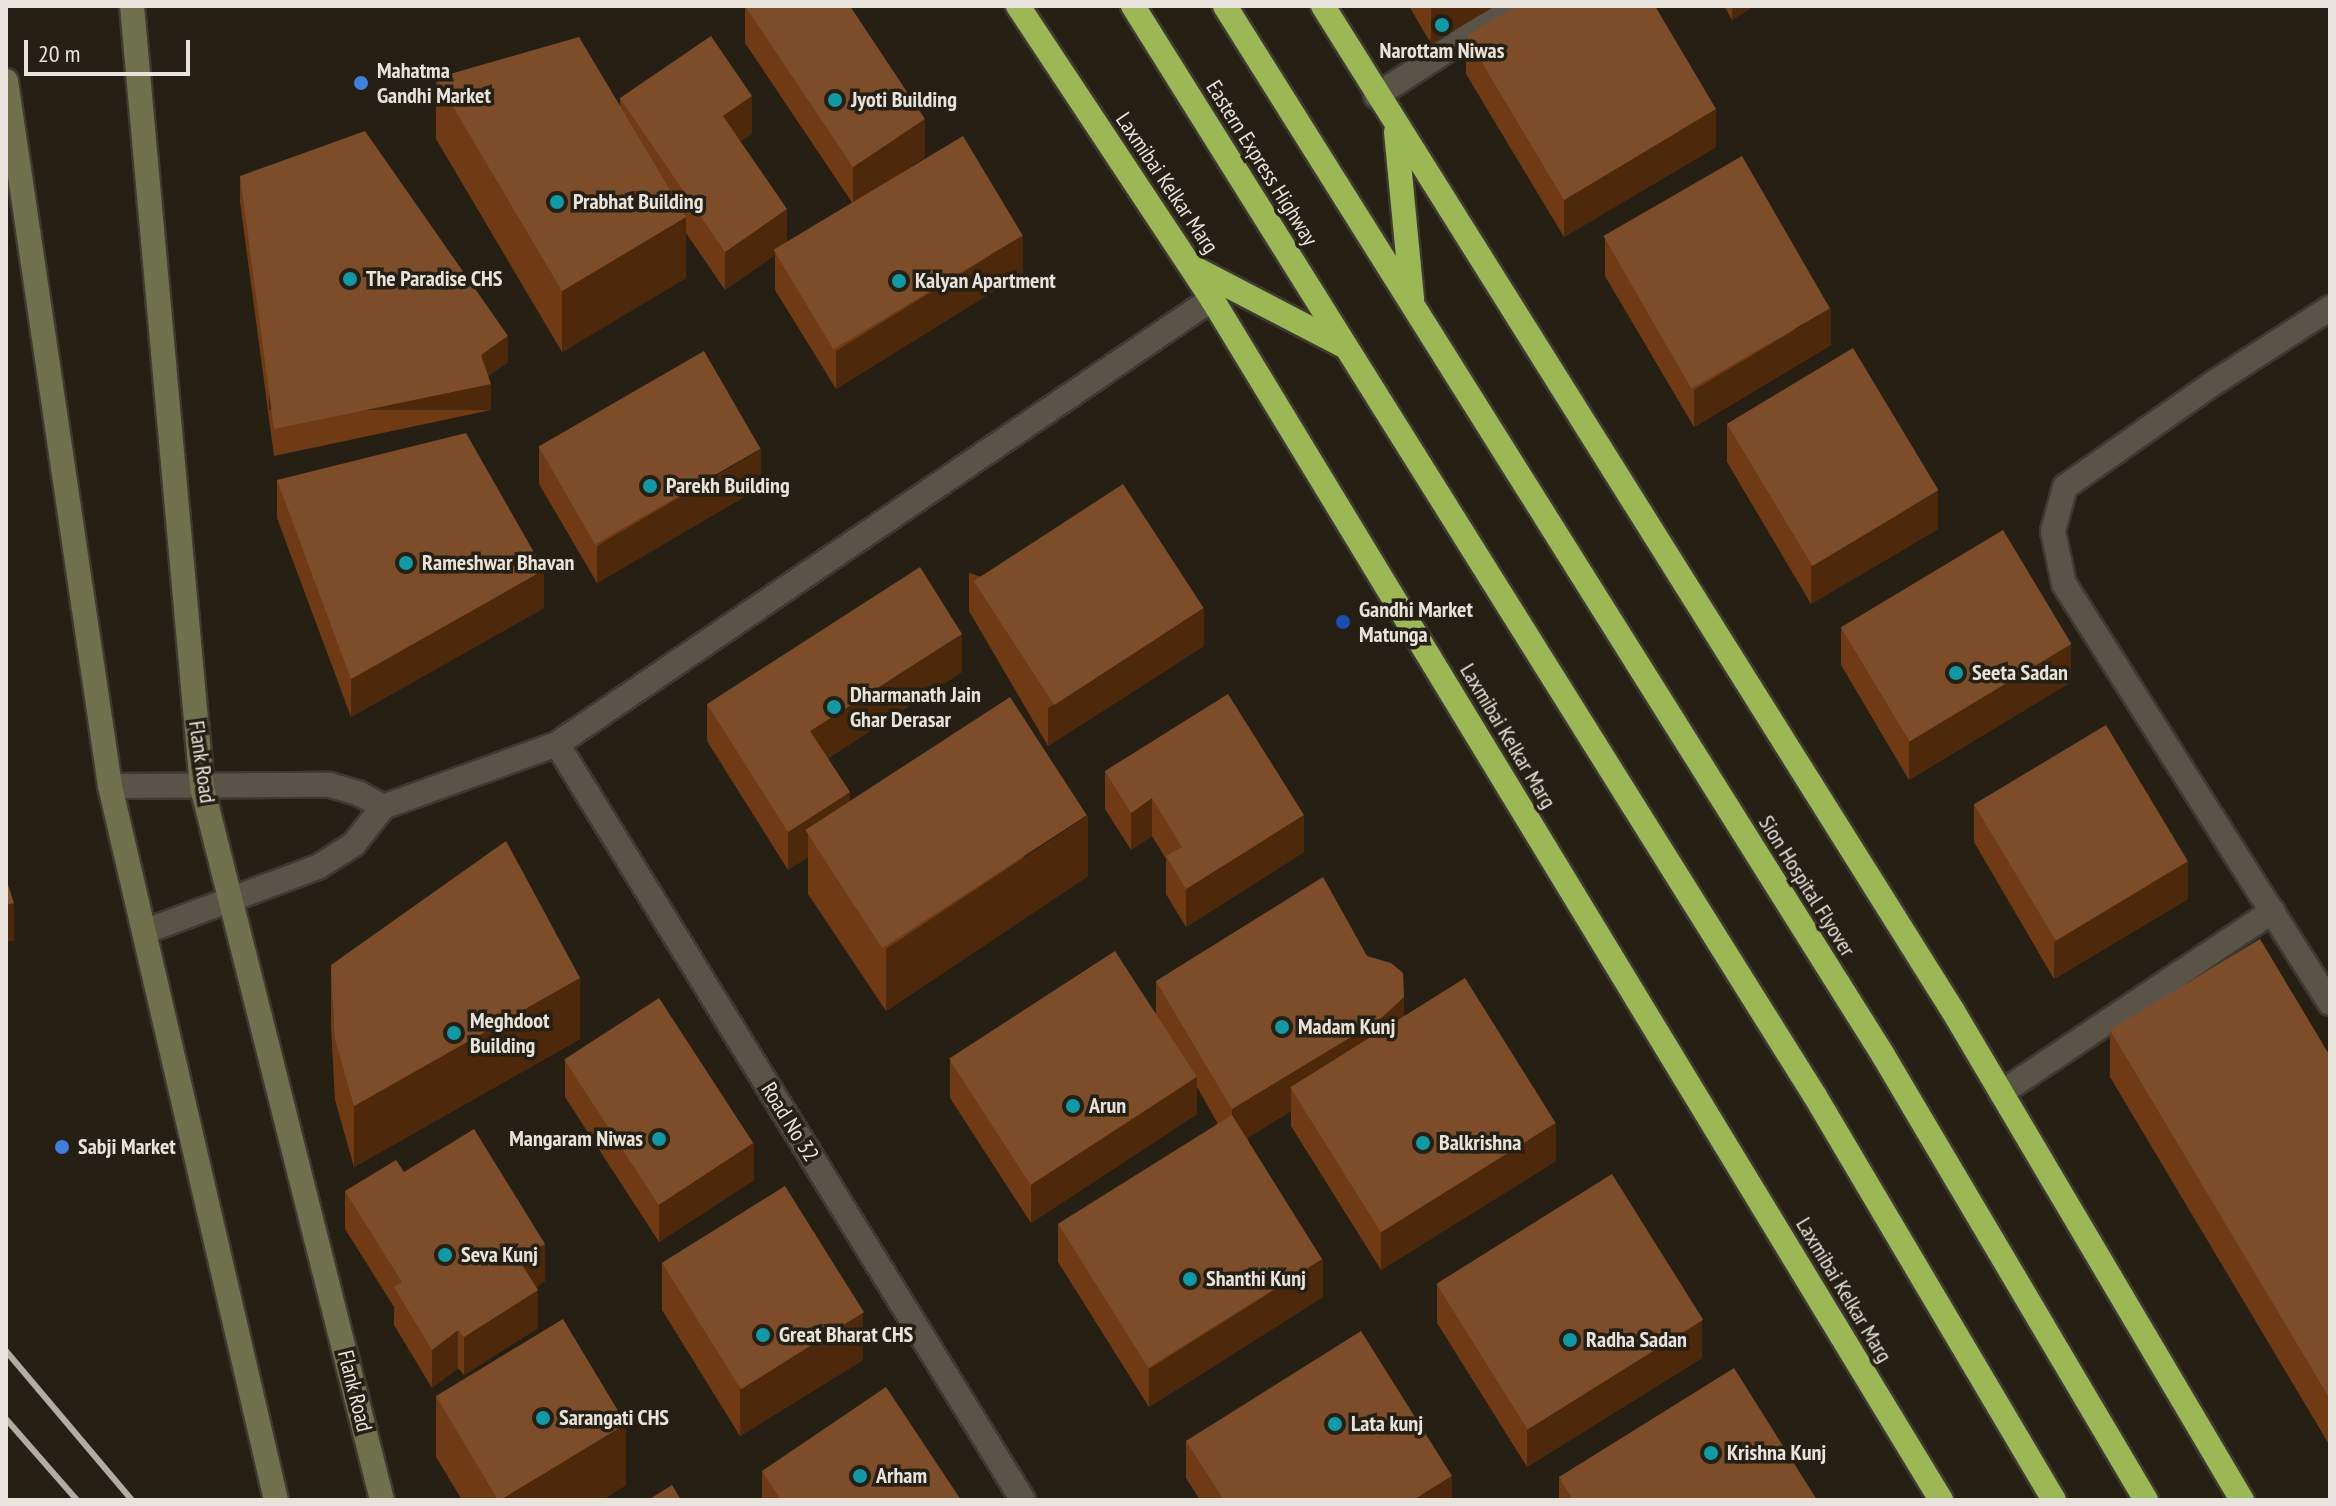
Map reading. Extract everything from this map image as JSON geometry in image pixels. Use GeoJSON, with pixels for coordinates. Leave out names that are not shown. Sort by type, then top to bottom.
{"type":"FeatureCollection","features":[{"type":"Feature","properties":{"kind":"highway","name":"Laxmibai Kelkar Marg"},"geometry":{"type":"LineString","coordinates":[[1018,6],[1212,299],[1941,1500]]}},
{"type":"Feature","properties":{"kind":"highway","name":"Eastern Express Highway"},"geometry":{"type":"LineString","coordinates":[[1133,6],[1346,347]]}},
{"type":"Feature","properties":{"kind":"highway"},"geometry":{"type":"LineString","coordinates":[[1225,6],[1413,305]]}},
{"type":"Feature","properties":{"kind":"highway"},"geometry":{"type":"LineString","coordinates":[[1323,6],[1376,96],[1483,261],[2001,1093],[2242,1500]]}},
{"type":"Feature","properties":{"kind":"highway"},"geometry":{"type":"LineString","coordinates":[[1396,127],[1413,305]]}},
{"type":"Feature","properties":{"kind":"highway"},"geometry":{"type":"LineString","coordinates":[[1192,267],[1346,347],[1815,1096],[2054,1500]]}},
{"type":"Feature","properties":{"kind":"highway","name":"Sion Hospital Flyover"},"geometry":{"type":"LineString","coordinates":[[1413,305],[1883,1055],[2146,1500]]}},
{"type":"Feature","properties":{"kind":"street","name":"Flank Road"},"geometry":{"type":"LineString","coordinates":[[132,6],[202,787],[383,1494]]}},
{"type":"Feature","properties":{"kind":"street"},"geometry":{"type":"LineString","coordinates":[[1376,96],[1515,6]]}},
{"type":"Feature","properties":{"kind":"street"},"geometry":{"type":"LineString","coordinates":[[6,81],[110,786],[276,1500]]}},
{"type":"Feature","properties":{"kind":"street"},"geometry":{"type":"LineString","coordinates":[[144,932],[318,867],[354,844],[383,807],[557,744],[1212,299]]}},
{"type":"Feature","properties":{"kind":"street"},"geometry":{"type":"LineString","coordinates":[[2330,308],[2212,384],[2065,487],[2053,531],[2064,584],[2330,1003]]}},
{"type":"Feature","properties":{"kind":"street","name":"Road No 32"},"geometry":{"type":"LineString","coordinates":[[557,744],[1023,1500]]}},
{"type":"Feature","properties":{"kind":"street"},"geometry":{"type":"LineString","coordinates":[[110,786],[330,785],[358,793],[383,807]]}},
{"type":"Feature","properties":{"kind":"street"},"geometry":{"type":"LineString","coordinates":[[2001,1093],[2273,911]]}},
{"type":"Feature","properties":{"kind":"building","name":"Jyoti Building"},"geometry":{"type":"Polygon","coordinates":[[[745,6],[850,6],[925,119],[853,167],[745,6]]]}},
{"type":"Feature","properties":{"kind":"building"},"geometry":{"type":"Polygon","coordinates":[[[1516,6],[1655,6],[1716,109],[1564,200],[1466,36],[1516,6]]]}},
{"type":"Feature","properties":{"kind":"building"},"geometry":{"type":"Polygon","coordinates":[[[711,36],[752,96],[723,116],[787,209],[725,252],[620,98],[711,36]]]}},
{"type":"Feature","properties":{"kind":"building"},"geometry":{"type":"Polygon","coordinates":[[[579,37],[686,217],[562,291],[436,78],[579,37]]]}},
{"type":"Feature","properties":{"kind":"building","name":"The Paradise CHS"},"geometry":{"type":"Polygon","coordinates":[[[365,131],[508,336],[481,355],[491,384],[274,429],[240,176],[365,131]]]}},
{"type":"Feature","properties":{"kind":"building","name":"Kalyan Apartment"},"geometry":{"type":"Polygon","coordinates":[[[963,136],[1023,235],[833,349],[774,250],[963,136]]]}},
{"type":"Feature","properties":{"kind":"building"},"geometry":{"type":"Polygon","coordinates":[[[1742,156],[1830,308],[1691,388],[1603,236],[1742,156]]]}},
{"type":"Feature","properties":{"kind":"building"},"geometry":{"type":"Polygon","coordinates":[[[1853,348],[1938,490],[1812,566],[1727,424],[1853,348]]]}},
{"type":"Feature","properties":{"kind":"building","name":"Parekh Building"},"geometry":{"type":"Polygon","coordinates":[[[704,351],[760,449],[595,544],[539,447],[704,351]]]}},
{"type":"Feature","properties":{"kind":"building","name":"Rameshwar Bhavan"},"geometry":{"type":"Polygon","coordinates":[[[466,433],[544,570],[351,679],[277,480],[466,433]]]}},
{"type":"Feature","properties":{"kind":"building"},"geometry":{"type":"Polygon","coordinates":[[[1123,484],[1204,608],[1054,705],[974,581],[1123,484]]]}},
{"type":"Feature","properties":{"kind":"building","name":"Seeta Sadan"},"geometry":{"type":"Polygon","coordinates":[[[2003,530],[2072,644],[1909,741],[1841,627],[2003,530]]]}},
{"type":"Feature","properties":{"kind":"building","name":"Dharmanath Jain Ghar Derasar"},"geometry":{"type":"Polygon","coordinates":[[[920,567],[962,634],[810,731],[850,792],[788,832],[707,704],[920,567]]]}},
{"type":"Feature","properties":{"kind":"building"},"geometry":{"type":"Polygon","coordinates":[[[1228,694],[1304,815],[1186,889],[1166,856],[1182,847],[1152,798],[1131,813],[1105,771],[1228,694]]]}},
{"type":"Feature","properties":{"kind":"building"},"geometry":{"type":"Polygon","coordinates":[[[1010,697],[1087,815],[882,948],[805,830],[1010,697]]]}},
{"type":"Feature","properties":{"kind":"building"},"geometry":{"type":"Polygon","coordinates":[[[2106,725],[2188,861],[2056,941],[1974,804],[2106,725]]]}},
{"type":"Feature","properties":{"kind":"building"},"geometry":{"type":"Polygon","coordinates":[[[506,841],[580,978],[354,1106],[335,1039],[331,965],[506,841]]]}},
{"type":"Feature","properties":{"kind":"building","name":"Madam Kunj"},"geometry":{"type":"Polygon","coordinates":[[[1323,877],[1367,956],[1391,963],[1403,973],[1404,997],[1379,1020],[1232,1109],[1156,981],[1323,877]]]}},
{"type":"Feature","properties":{"kind":"building"},"geometry":{"type":"Polygon","coordinates":[[[6,879],[14,903],[6,905],[6,879]]]}},
{"type":"Feature","properties":{"kind":"building"},"geometry":{"type":"Polygon","coordinates":[[[2260,939],[2330,1056],[2330,1399],[2110,1030],[2260,939]]]}},
{"type":"Feature","properties":{"kind":"building","name":"Arun"},"geometry":{"type":"Polygon","coordinates":[[[1115,951],[1197,1077],[1031,1185],[949,1059],[1115,951]]]}},
{"type":"Feature","properties":{"kind":"building","name":"Balkrishna"},"geometry":{"type":"Polygon","coordinates":[[[1465,978],[1556,1123],[1381,1232],[1290,1087],[1465,978]]]}},
{"type":"Feature","properties":{"kind":"building","name":"Mangaram Niwas"},"geometry":{"type":"Polygon","coordinates":[[[659,998],[753,1143],[658,1205],[564,1060],[659,998]]]}},
{"type":"Feature","properties":{"kind":"building","name":"Shanthi Kunj"},"geometry":{"type":"Polygon","coordinates":[[[1232,1115],[1322,1259],[1148,1368],[1058,1224],[1232,1115]]]}},
{"type":"Feature","properties":{"kind":"building","name":"Seva Kunj"},"geometry":{"type":"Polygon","coordinates":[[[474,1129],[545,1244],[519,1260],[538,1290],[464,1337],[458,1330],[432,1350],[394,1287],[402,1282],[345,1191],[396,1160],[404,1172],[474,1129]]]}},
{"type":"Feature","properties":{"kind":"building","name":"Radha Sadan"},"geometry":{"type":"Polygon","coordinates":[[[1612,1174],[1703,1320],[1528,1430],[1436,1284],[1612,1174]]]}},
{"type":"Feature","properties":{"kind":"building","name":"Great Bharat CHS"},"geometry":{"type":"Polygon","coordinates":[[[785,1186],[864,1312],[741,1389],[662,1263],[785,1186]]]}},
{"type":"Feature","properties":{"kind":"building"},"geometry":{"type":"Polygon","coordinates":[[[563,1319],[626,1424],[498,1500],[436,1396],[563,1319]]]}},
{"type":"Feature","properties":{"kind":"building","name":"Lata kunj"},"geometry":{"type":"Polygon","coordinates":[[[1361,1331],[1452,1476],[1413,1500],[1224,1500],[1186,1441],[1361,1331]]]}},
{"type":"Feature","properties":{"kind":"building"},"geometry":{"type":"Polygon","coordinates":[[[1734,1368],[1817,1500],[1573,1500],[1559,1477],[1734,1368]]]}},
{"type":"Feature","properties":{"kind":"building","name":"Arham"},"geometry":{"type":"Polygon","coordinates":[[[886,1387],[961,1500],[781,1500],[762,1471],[886,1387]]]}},
{"type":"Feature","properties":{"kind":"building"},"geometry":{"type":"Polygon","coordinates":[[[672,1485],[681,1500],[648,1500],[672,1485]]]}},
{"type":"Feature","properties":{"kind":"railway"},"geometry":{"type":"LineString","coordinates":[[6,1351],[132,1500]]}},
{"type":"Feature","properties":{"kind":"railway"},"geometry":{"type":"LineString","coordinates":[[6,1419],[77,1500]]}},
{"type":"Feature","properties":{"kind":"place","name":"Narottam Niwas"},"geometry":{"type":"Point","coordinates":[1442,25]}},
{"type":"Feature","properties":{"kind":"place","name":"Mahatma Gandhi Market"},"geometry":{"type":"Point","coordinates":[361,83]}},
{"type":"Feature","properties":{"kind":"place","name":"Jyoti Building"},"geometry":{"type":"Point","coordinates":[835,100]}},
{"type":"Feature","properties":{"kind":"place","name":"Prabhat Building"},"geometry":{"type":"Point","coordinates":[557,202]}},
{"type":"Feature","properties":{"kind":"place","name":"The Paradise CHS"},"geometry":{"type":"Point","coordinates":[350,279]}},
{"type":"Feature","properties":{"kind":"place","name":"Kalyan Apartment"},"geometry":{"type":"Point","coordinates":[899,281]}},
{"type":"Feature","properties":{"kind":"place","name":"Parekh Building"},"geometry":{"type":"Point","coordinates":[650,486]}},
{"type":"Feature","properties":{"kind":"place","name":"Rameshwar Bhavan"},"geometry":{"type":"Point","coordinates":[406,563]}},
{"type":"Feature","properties":{"kind":"place","name":"Gandhi Market Matunga"},"geometry":{"type":"Point","coordinates":[1343,622]}},
{"type":"Feature","properties":{"kind":"place","name":"Seeta Sadan"},"geometry":{"type":"Point","coordinates":[1956,673]}},
{"type":"Feature","properties":{"kind":"place","name":"Dharmanath Jain Ghar Derasar"},"geometry":{"type":"Point","coordinates":[834,707]}},
{"type":"Feature","properties":{"kind":"place","name":"Madam Kunj"},"geometry":{"type":"Point","coordinates":[1282,1027]}},
{"type":"Feature","properties":{"kind":"place","name":"Meghdoot Building"},"geometry":{"type":"Point","coordinates":[454,1033]}},
{"type":"Feature","properties":{"kind":"place","name":"Arun"},"geometry":{"type":"Point","coordinates":[1073,1106]}},
{"type":"Feature","properties":{"kind":"place","name":"Mangaram Niwas"},"geometry":{"type":"Point","coordinates":[659,1139]}},
{"type":"Feature","properties":{"kind":"place","name":"Balkrishna"},"geometry":{"type":"Point","coordinates":[1423,1143]}},
{"type":"Feature","properties":{"kind":"place","name":"Sabji Market"},"geometry":{"type":"Point","coordinates":[62,1147]}},
{"type":"Feature","properties":{"kind":"place","name":"Seva Kunj"},"geometry":{"type":"Point","coordinates":[445,1255]}},
{"type":"Feature","properties":{"kind":"place","name":"Shanthi Kunj"},"geometry":{"type":"Point","coordinates":[1190,1279]}},
{"type":"Feature","properties":{"kind":"place","name":"Great Bharat CHS"},"geometry":{"type":"Point","coordinates":[763,1335]}},
{"type":"Feature","properties":{"kind":"place","name":"Radha Sadan"},"geometry":{"type":"Point","coordinates":[1570,1340]}},
{"type":"Feature","properties":{"kind":"place","name":"Sarangati CHS"},"geometry":{"type":"Point","coordinates":[543,1418]}},
{"type":"Feature","properties":{"kind":"place","name":"Lata kunj"},"geometry":{"type":"Point","coordinates":[1335,1424]}},
{"type":"Feature","properties":{"kind":"place","name":"Krishna Kunj"},"geometry":{"type":"Point","coordinates":[1711,1453]}},
{"type":"Feature","properties":{"kind":"place","name":"Arham"},"geometry":{"type":"Point","coordinates":[860,1476]}}]}
